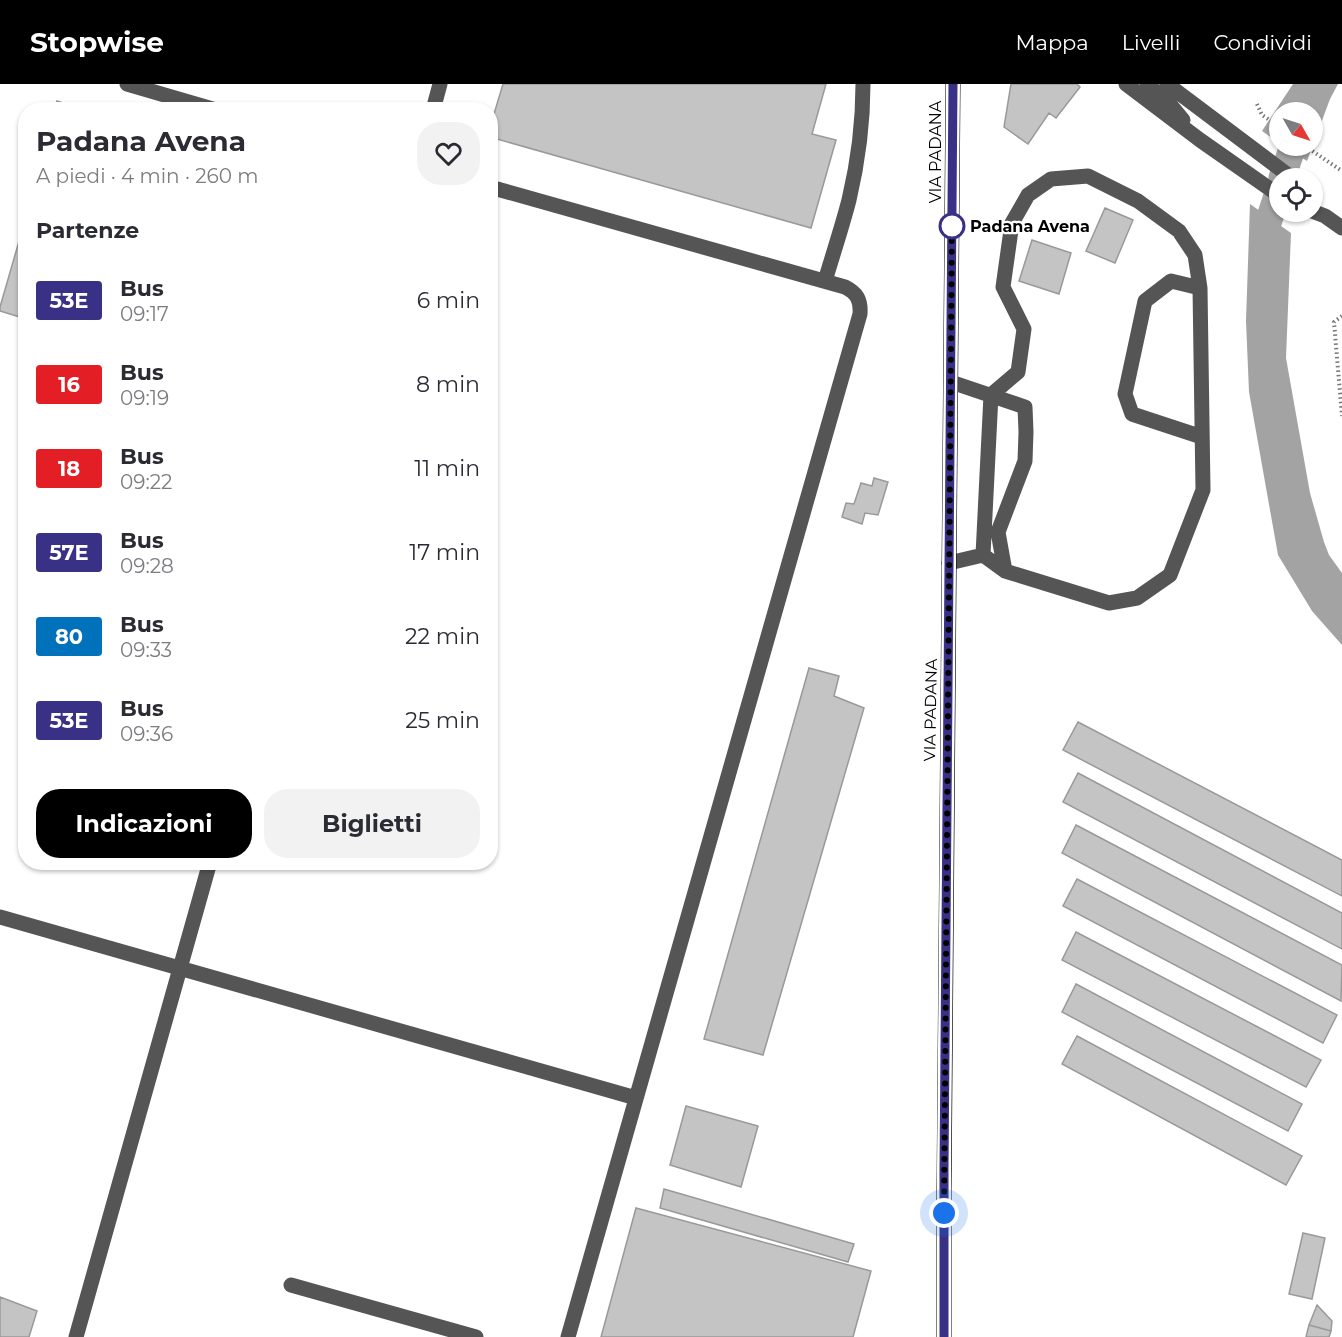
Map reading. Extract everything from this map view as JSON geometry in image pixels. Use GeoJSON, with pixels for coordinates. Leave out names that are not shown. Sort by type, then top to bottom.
{"type":"FeatureCollection","features":[{"type":"Feature","properties":{"kind":"main road","name":"VIA PADANA"},"geometry":{"type":"LineString","coordinates":[[944,1337],[954,85]]}},
{"type":"Feature","properties":{"kind":"street"},"geometry":{"type":"LineString","coordinates":[[127,84],[189,102]]}},
{"type":"Feature","properties":{"kind":"street"},"geometry":{"type":"LineString","coordinates":[[435,102],[440,84]]}},
{"type":"Feature","properties":{"kind":"street"},"geometry":{"type":"LineString","coordinates":[[825,281],[856,164],[863,108],[862,84]]}},
{"type":"Feature","properties":{"kind":"street"},"geometry":{"type":"LineString","coordinates":[[1126,84],[1269,188]]}},
{"type":"Feature","properties":{"kind":"street"},"geometry":{"type":"LineString","coordinates":[[1147,84],[1169,102],[1200,140]]}},
{"type":"Feature","properties":{"kind":"street"},"geometry":{"type":"LineString","coordinates":[[1167,84],[1279,168]]}},
{"type":"Feature","properties":{"kind":"street"},"geometry":{"type":"LineString","coordinates":[[949,563],[983,555],[1005,571],[1109,603],[1137,598],[1170,575],[1203,490],[1200,288],[1196,255],[1179,231],[1138,201],[1088,176],[1051,179],[1028,195],[1012,223],[1003,287],[1024,329],[1018,372],[991,395],[983,555]]}},
{"type":"Feature","properties":{"kind":"street"},"geometry":{"type":"LineString","coordinates":[[498,189],[845,287],[859,298],[861,306],[568,1337]]}},
{"type":"Feature","properties":{"kind":"street"},"geometry":{"type":"LineString","coordinates":[[1200,288],[1171,281],[1145,301],[1125,394],[1132,414],[1202,437]]}},
{"type":"Feature","properties":{"kind":"street"},"geometry":{"type":"LineString","coordinates":[[951,382],[1025,407],[1025,461],[998,532],[1005,571]]}},
{"type":"Feature","properties":{"kind":"street"},"geometry":{"type":"LineString","coordinates":[[75,1337],[208,870]]}},
{"type":"Feature","properties":{"kind":"street"},"geometry":{"type":"LineString","coordinates":[[0,916],[636,1098]]}},
{"type":"Feature","properties":{"kind":"street"},"geometry":{"type":"LineString","coordinates":[[291,1285],[476,1337]]}},
{"type":"Feature","properties":{"kind":"path"},"geometry":{"type":"LineString","coordinates":[[1257,104],[1262,115],[1269,120]]}},
{"type":"Feature","properties":{"kind":"path"},"geometry":{"type":"LineString","coordinates":[[1320,156],[1342,171]]}},
{"type":"Feature","properties":{"kind":"path"},"geometry":{"type":"LineString","coordinates":[[1342,316],[1334,322],[1342,416]]}},
{"type":"Feature","properties":{"kind":"shaded area"},"geometry":{"type":"Polygon","coordinates":[[[1293,84],[1338,84],[1323,118],[1323,102],[1281,102],[1293,84]]]}},
{"type":"Feature","properties":{"kind":"shaded area"},"geometry":{"type":"Polygon","coordinates":[[[1269,120],[1269,136],[1262,131],[1269,120]]]}},
{"type":"Feature","properties":{"kind":"shaded area"},"geometry":{"type":"Polygon","coordinates":[[[1299,156],[1309,156],[1307,161],[1299,156]]]}},
{"type":"Feature","properties":{"kind":"shaded area"},"geometry":{"type":"Polygon","coordinates":[[[1250,204],[1269,217],[1269,222],[1275,222],[1291,233],[1286,358],[1310,493],[1329,555],[1342,573],[1342,645],[1312,611],[1278,555],[1249,392],[1246,321],[1250,204]]]}},
{"type":"Feature","properties":{"kind":"building"},"geometry":{"type":"Polygon","coordinates":[[[503,84],[826,84],[812,134],[836,140],[811,228],[498,139],[498,102],[503,84]]]}},
{"type":"Feature","properties":{"kind":"building"},"geometry":{"type":"Polygon","coordinates":[[[1011,84],[1077,84],[1080,87],[1056,118],[1049,113],[1028,144],[1004,127],[1011,84]]]}},
{"type":"Feature","properties":{"kind":"building"},"geometry":{"type":"Polygon","coordinates":[[[1105,208],[1133,220],[1115,263],[1086,251],[1105,208]]]}},
{"type":"Feature","properties":{"kind":"building"},"geometry":{"type":"Polygon","coordinates":[[[1032,240],[1071,253],[1059,294],[1019,281],[1032,240]]]}},
{"type":"Feature","properties":{"kind":"building"},"geometry":{"type":"Polygon","coordinates":[[[18,245],[18,317],[0,311],[18,245]]]}},
{"type":"Feature","properties":{"kind":"building"},"geometry":{"type":"Polygon","coordinates":[[[874,478],[888,482],[878,515],[865,513],[862,524],[842,517],[846,503],[854,504],[861,483],[872,486],[874,478]]]}},
{"type":"Feature","properties":{"kind":"building"},"geometry":{"type":"Polygon","coordinates":[[[809,668],[839,676],[834,696],[864,708],[763,1055],[704,1039],[809,668]]]}},
{"type":"Feature","properties":{"kind":"building"},"geometry":{"type":"Polygon","coordinates":[[[1078,722],[1342,860],[1342,896],[1063,750],[1078,722]]]}},
{"type":"Feature","properties":{"kind":"building"},"geometry":{"type":"Polygon","coordinates":[[[1078,773],[1342,913],[1342,949],[1063,802],[1078,773]]]}},
{"type":"Feature","properties":{"kind":"building"},"geometry":{"type":"Polygon","coordinates":[[[1076,825],[1342,965],[1341,1001],[1062,853],[1076,825]]]}},
{"type":"Feature","properties":{"kind":"building"},"geometry":{"type":"Polygon","coordinates":[[[1077,879],[1337,1015],[1323,1043],[1063,906],[1077,879]]]}},
{"type":"Feature","properties":{"kind":"building"},"geometry":{"type":"Polygon","coordinates":[[[1076,932],[1321,1060],[1306,1087],[1062,960],[1076,932]]]}},
{"type":"Feature","properties":{"kind":"building"},"geometry":{"type":"Polygon","coordinates":[[[1076,984],[1302,1104],[1288,1131],[1062,1012],[1076,984]]]}},
{"type":"Feature","properties":{"kind":"building"},"geometry":{"type":"Polygon","coordinates":[[[1077,1036],[1302,1156],[1286,1185],[1062,1064],[1077,1036]]]}},
{"type":"Feature","properties":{"kind":"building"},"geometry":{"type":"Polygon","coordinates":[[[686,1106],[758,1126],[741,1187],[670,1165],[686,1106]]]}},
{"type":"Feature","properties":{"kind":"building"},"geometry":{"type":"Polygon","coordinates":[[[664,1189],[854,1244],[848,1262],[660,1208],[664,1189]]]}},
{"type":"Feature","properties":{"kind":"building"},"geometry":{"type":"Polygon","coordinates":[[[636,1208],[871,1271],[853,1337],[601,1337],[636,1208]]]}},
{"type":"Feature","properties":{"kind":"building"},"geometry":{"type":"Polygon","coordinates":[[[1303,1233],[1325,1238],[1312,1299],[1289,1294],[1303,1233]]]}},
{"type":"Feature","properties":{"kind":"building"},"geometry":{"type":"Polygon","coordinates":[[[0,1297],[37,1311],[29,1337],[0,1337],[0,1297]]]}},
{"type":"Feature","properties":{"kind":"building"},"geometry":{"type":"Polygon","coordinates":[[[1317,1305],[1332,1321],[1331,1331],[1309,1325],[1317,1305]]]}},
{"type":"Feature","properties":{"kind":"building"},"geometry":{"type":"Polygon","coordinates":[[[1309,1325],[1331,1331],[1329,1337],[1306,1337],[1309,1325]]]}},
{"type":"Feature","properties":{"kind":"waterway"},"geometry":{"type":"LineString","coordinates":[[1285,168],[1290,156]]}},
{"type":"Feature","properties":{"kind":"waterway"},"geometry":{"type":"LineString","coordinates":[[1265,253],[1269,220]]}},
{"type":"Feature","properties":{"kind":"bus line","name":"53E"},"geometry":{"type":"LineString","coordinates":[[944,1337],[953,84]]}},
{"type":"Feature","properties":{"kind":"place","name":"Padana Avena"},"geometry":{"type":"Point","coordinates":[952,226]}},
{"type":"Feature","properties":{"kind":"route"},"geometry":{"type":"LineString","coordinates":[[944,1213],[952,218],[952,226]]}}]}
